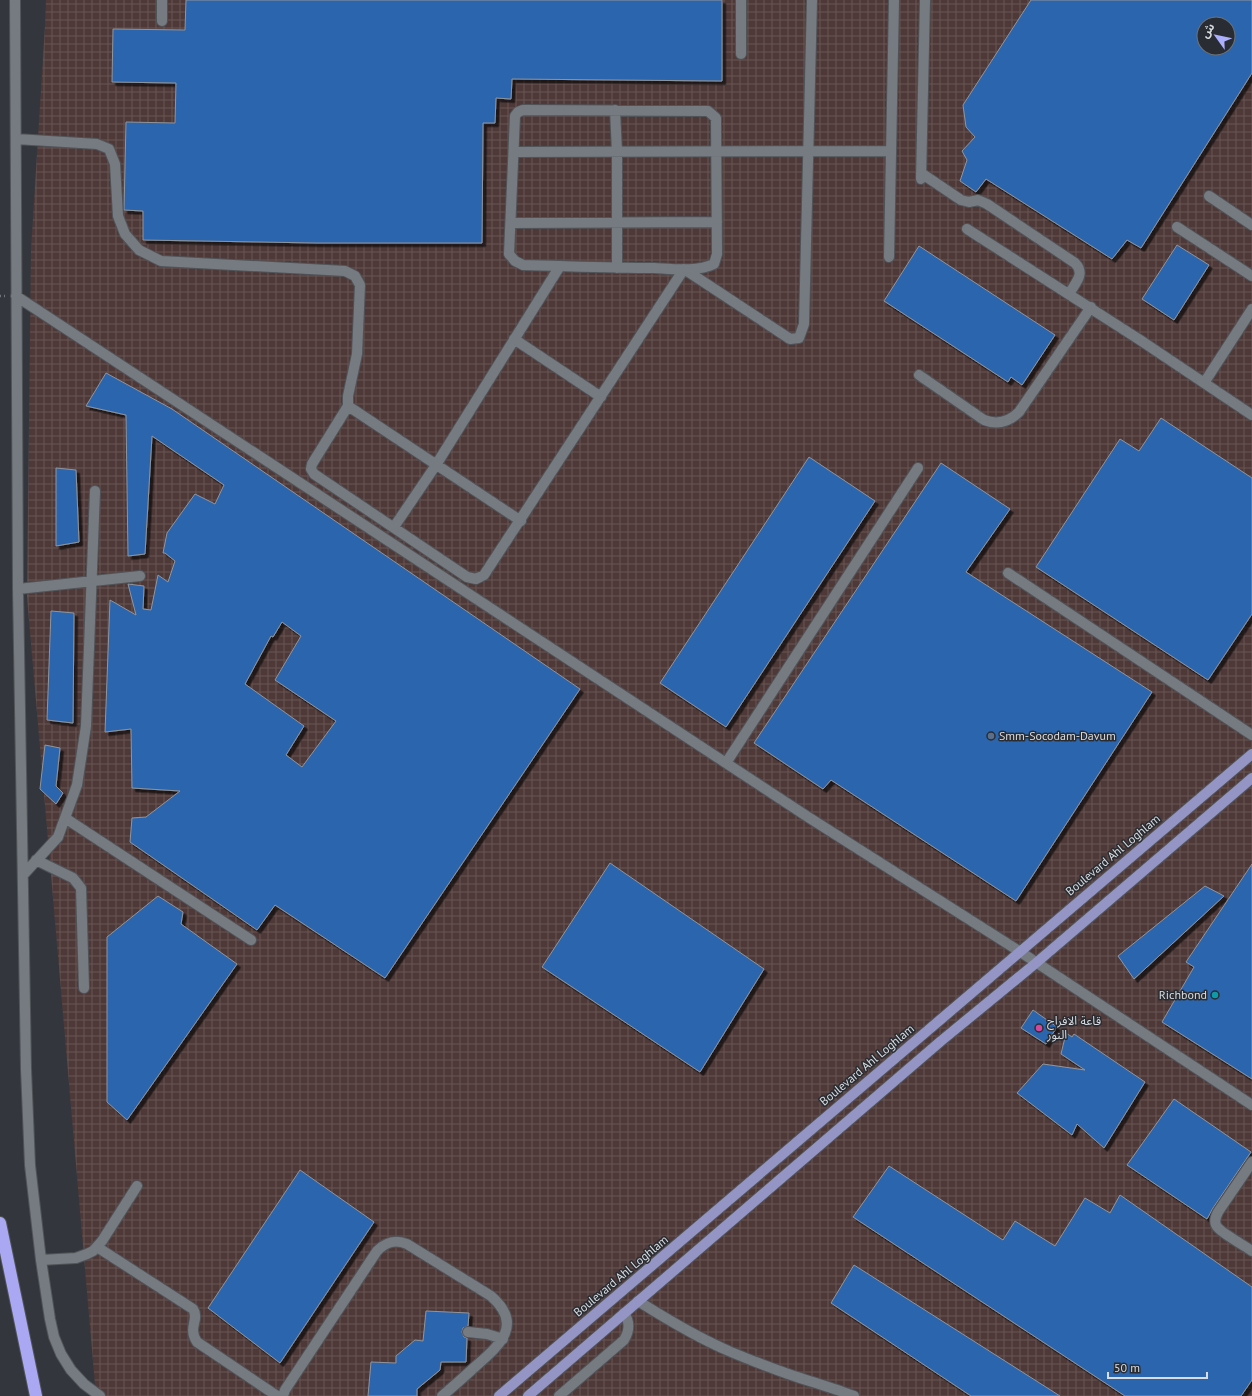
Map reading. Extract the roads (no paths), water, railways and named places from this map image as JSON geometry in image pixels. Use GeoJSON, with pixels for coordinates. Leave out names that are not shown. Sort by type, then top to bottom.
{"type":"FeatureCollection","features":[{"type":"Feature","properties":{"kind":"highway"},"geometry":{"type":"LineString","coordinates":[[0,1223],[36,1396]]}},
{"type":"Feature","properties":{"kind":"main road","name":"Boulevard Ahl Loghlam"},"geometry":{"type":"LineString","coordinates":[[499,1396],[1252,754]]}},
{"type":"Feature","properties":{"kind":"main road"},"geometry":{"type":"LineString","coordinates":[[528,1396],[941,1041],[1036,963],[1252,778]]}},
{"type":"Feature","properties":{"kind":"main road"},"geometry":{"type":"LineString","coordinates":[[930,1028],[941,1041]]}},
{"type":"Feature","properties":{"kind":"main road"},"geometry":{"type":"LineString","coordinates":[[774,1161],[784,1176]]}},
{"type":"Feature","properties":{"kind":"main road"},"geometry":{"type":"LineString","coordinates":[[625,1290],[638,1301]]}},
{"type":"Feature","properties":{"kind":"street"},"geometry":{"type":"LineString","coordinates":[[15,0],[18,589],[26,1061],[30,1157],[41,1260],[54,1337],[61,1354],[71,1370],[84,1384],[100,1396]]}},
{"type":"Feature","properties":{"kind":"street"},"geometry":{"type":"LineString","coordinates":[[162,0],[162,21]]}},
{"type":"Feature","properties":{"kind":"street"},"geometry":{"type":"LineString","coordinates":[[740,0],[740,54]]}},
{"type":"Feature","properties":{"kind":"street"},"geometry":{"type":"LineString","coordinates":[[684,269],[790,340],[799,338],[804,324],[812,0]]}},
{"type":"Feature","properties":{"kind":"street"},"geometry":{"type":"LineString","coordinates":[[890,257],[894,0]]}},
{"type":"Feature","properties":{"kind":"street"},"geometry":{"type":"LineString","coordinates":[[925,0],[921,177],[961,200],[969,202],[978,200],[987,204],[1075,263],[1080,267],[1081,271],[1080,276],[1069,294]]}},
{"type":"Feature","properties":{"kind":"street"},"geometry":{"type":"LineString","coordinates":[[523,110],[615,110],[708,111],[716,118],[717,254],[714,264],[706,268],[684,269],[523,265],[515,261],[509,254],[515,116],[518,112],[523,110]]}},
{"type":"Feature","properties":{"kind":"street"},"geometry":{"type":"LineString","coordinates":[[615,110],[617,152],[617,268]]}},
{"type":"Feature","properties":{"kind":"street"},"geometry":{"type":"LineString","coordinates":[[16,139],[97,144],[109,149],[116,164],[118,216],[125,234],[139,250],[161,261],[346,271],[355,276],[360,285],[357,354],[348,396],[348,406],[312,464],[311,469],[314,474],[467,576],[476,579],[484,575],[684,269]]}},
{"type":"Feature","properties":{"kind":"street"},"geometry":{"type":"LineString","coordinates":[[514,152],[891,151]]}},
{"type":"Feature","properties":{"kind":"street"},"geometry":{"type":"LineString","coordinates":[[1209,196],[1252,225]]}},
{"type":"Feature","properties":{"kind":"street"},"geometry":{"type":"LineString","coordinates":[[511,223],[717,222]]}},
{"type":"Feature","properties":{"kind":"street"},"geometry":{"type":"LineString","coordinates":[[1177,227],[1252,276]]}},
{"type":"Feature","properties":{"kind":"street"},"geometry":{"type":"LineString","coordinates":[[967,229],[1091,307],[1252,415]]}},
{"type":"Feature","properties":{"kind":"street"},"geometry":{"type":"LineString","coordinates":[[394,527],[436,465],[560,266]]}},
{"type":"Feature","properties":{"kind":"street"},"geometry":{"type":"LineString","coordinates":[[16,296],[726,763],[1036,963],[1252,1105]]}},
{"type":"Feature","properties":{"kind":"street"},"geometry":{"type":"LineString","coordinates":[[919,375],[984,420],[991,422],[1003,422],[1019,412],[1091,307]]}},
{"type":"Feature","properties":{"kind":"street"},"geometry":{"type":"LineString","coordinates":[[1204,382],[1252,310]]}},
{"type":"Feature","properties":{"kind":"street"},"geometry":{"type":"LineString","coordinates":[[514,339],[601,397]]}},
{"type":"Feature","properties":{"kind":"street"},"geometry":{"type":"LineString","coordinates":[[348,406],[520,521]]}},
{"type":"Feature","properties":{"kind":"street"},"geometry":{"type":"LineString","coordinates":[[726,763],[918,468]]}},
{"type":"Feature","properties":{"kind":"street"},"geometry":{"type":"LineString","coordinates":[[23,876],[58,837],[77,785],[86,726],[95,491]]}},
{"type":"Feature","properties":{"kind":"street"},"geometry":{"type":"LineString","coordinates":[[1008,573],[1252,735]]}},
{"type":"Feature","properties":{"kind":"street"},"geometry":{"type":"LineString","coordinates":[[18,589],[140,576]]}},
{"type":"Feature","properties":{"kind":"street"},"geometry":{"type":"LineString","coordinates":[[65,818],[250,940]]}},
{"type":"Feature","properties":{"kind":"street"},"geometry":{"type":"LineString","coordinates":[[36,860],[73,878],[81,888],[84,988]]}},
{"type":"Feature","properties":{"kind":"street"},"geometry":{"type":"LineString","coordinates":[[1252,1162],[1218,1212],[1215,1221],[1219,1230],[1252,1251]]}},
{"type":"Feature","properties":{"kind":"street"},"geometry":{"type":"LineString","coordinates":[[41,1260],[82,1256],[97,1247],[137,1186]]}},
{"type":"Feature","properties":{"kind":"street"},"geometry":{"type":"LineString","coordinates":[[283,1396],[284,1392],[377,1251],[391,1242],[402,1242],[407,1244],[491,1296],[504,1310],[506,1325],[503,1339],[495,1350],[442,1396]]}},
{"type":"Feature","properties":{"kind":"street"},"geometry":{"type":"LineString","coordinates":[[97,1247],[193,1309],[196,1318],[192,1332],[197,1342],[277,1396]]}},
{"type":"Feature","properties":{"kind":"street"},"geometry":{"type":"LineString","coordinates":[[638,1301],[706,1341],[791,1375],[854,1396]]}},
{"type":"Feature","properties":{"kind":"street"},"geometry":{"type":"LineString","coordinates":[[559,1396],[624,1340],[629,1330],[629,1324],[624,1313]]}},
{"type":"Feature","properties":{"kind":"street"},"geometry":{"type":"LineString","coordinates":[[468,1332],[487,1334],[503,1339]]}},
{"type":"Feature","properties":{"kind":"place","name":"Smm-Socodam-Davum"},"geometry":{"type":"Point","coordinates":[991,736]}},
{"type":"Feature","properties":{"kind":"place","name":"Richbond"},"geometry":{"type":"Point","coordinates":[1215,995]}},
{"type":"Feature","properties":{"kind":"place","name":"قاعة الافراح النور"},"geometry":{"type":"Point","coordinates":[1039,1028]}}]}
